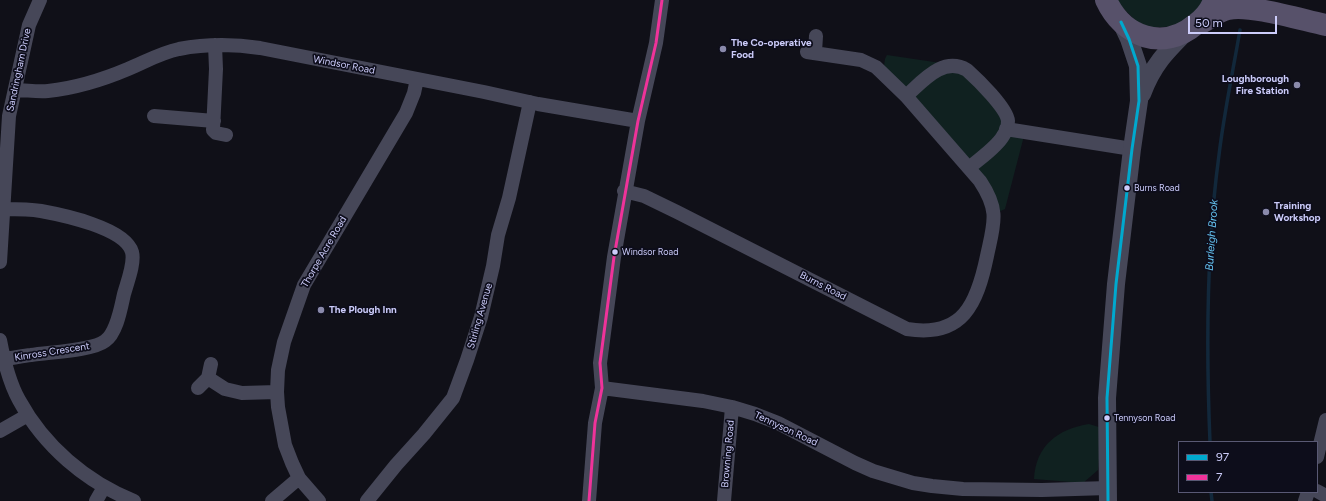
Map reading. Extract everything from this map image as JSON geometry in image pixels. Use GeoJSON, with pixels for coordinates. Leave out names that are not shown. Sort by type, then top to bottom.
{"type":"FeatureCollection","features":[{"type":"Feature","properties":{"kind":"main road"},"geometry":{"type":"LineString","coordinates":[[1190,29],[1207,13],[1214,0]]}},
{"type":"Feature","properties":{"kind":"main road"},"geometry":{"type":"LineString","coordinates":[[1115,13],[1133,32],[1154,39],[1171,38],[1228,9],[1240,8],[1326,25]]}},
{"type":"Feature","properties":{"kind":"street","name":"Sandringham Drive"},"geometry":{"type":"LineString","coordinates":[[0,262],[8,127],[29,25],[40,0]]}},
{"type":"Feature","properties":{"kind":"street"},"geometry":{"type":"LineString","coordinates":[[589,501],[595,423],[602,388],[600,363],[614,257],[624,191],[638,121],[656,44],[662,0]]}},
{"type":"Feature","properties":{"kind":"street"},"geometry":{"type":"LineString","coordinates":[[1098,0],[1115,13],[1129,39],[1138,66],[1139,101],[1116,284],[1107,398],[1108,494]]}},
{"type":"Feature","properties":{"kind":"street"},"geometry":{"type":"LineString","coordinates":[[1139,101],[1159,60],[1190,29]]}},
{"type":"Feature","properties":{"kind":"street","name":"Burns Road"},"geometry":{"type":"LineString","coordinates":[[624,191],[644,196],[677,212],[907,329],[932,331],[944,328],[963,316],[976,296],[983,274],[993,231],[994,214],[989,195],[969,168],[906,96],[883,73],[868,62],[811,52],[816,36]]}},
{"type":"Feature","properties":{"kind":"street"},"geometry":{"type":"LineString","coordinates":[[154,116],[216,131],[215,45]]}},
{"type":"Feature","properties":{"kind":"street","name":"Windsor Road"},"geometry":{"type":"LineString","coordinates":[[15,90],[47,91],[89,84],[164,53],[194,46],[238,46],[260,48],[530,102],[638,121]]}},
{"type":"Feature","properties":{"kind":"street"},"geometry":{"type":"LineString","coordinates":[[906,96],[934,71],[952,66],[961,66],[967,70],[1000,105],[1006,114],[1008,121],[1003,136],[969,168]]}},
{"type":"Feature","properties":{"kind":"street","name":"Thorpe Acre Road"},"geometry":{"type":"LineString","coordinates":[[319,501],[300,478],[285,445],[278,407],[277,392],[278,370],[284,342],[304,285],[406,113],[414,93],[417,79]]}},
{"type":"Feature","properties":{"kind":"street","name":"Stirling Avenue"},"geometry":{"type":"LineString","coordinates":[[368,501],[396,465],[424,434],[453,398],[481,317],[493,266],[498,235],[509,198],[530,102]]}},
{"type":"Feature","properties":{"kind":"street"},"geometry":{"type":"LineString","coordinates":[[1006,129],[1132,149]]}},
{"type":"Feature","properties":{"kind":"street","name":"Kinross Crescent"},"geometry":{"type":"LineString","coordinates":[[4,209],[39,211],[69,217],[108,230],[126,242],[130,247],[132,254],[131,266],[116,324],[111,336],[105,342],[86,348],[29,355],[4,360]]}},
{"type":"Feature","properties":{"kind":"street"},"geometry":{"type":"LineString","coordinates":[[0,340],[4,360],[19,399],[47,440],[82,472],[104,487],[134,501]]}},
{"type":"Feature","properties":{"kind":"street"},"geometry":{"type":"LineString","coordinates":[[198,388],[210,371],[225,389],[242,393],[277,392]]}},
{"type":"Feature","properties":{"kind":"street","name":"Tennyson Road"},"geometry":{"type":"LineString","coordinates":[[602,388],[682,398],[732,407],[778,423],[873,471],[963,495],[1042,490],[1108,494]]}},
{"type":"Feature","properties":{"kind":"street","name":"Browning Road"},"geometry":{"type":"LineString","coordinates":[[724,501],[732,407]]}},
{"type":"Feature","properties":{"kind":"street"},"geometry":{"type":"LineString","coordinates":[[0,431],[28,414]]}},
{"type":"Feature","properties":{"kind":"street"},"geometry":{"type":"LineString","coordinates":[[1318,454],[1326,420]]}},
{"type":"Feature","properties":{"kind":"street"},"geometry":{"type":"LineString","coordinates":[[272,501],[300,478]]}},
{"type":"Feature","properties":{"kind":"street"},"geometry":{"type":"LineString","coordinates":[[96,501],[104,487]]}},
{"type":"Feature","properties":{"kind":"shaded area"},"geometry":{"type":"Polygon","coordinates":[[[1115,0],[1206,0],[1184,26],[1143,28],[1115,0]]]}},
{"type":"Feature","properties":{"kind":"shaded area"},"geometry":{"type":"Polygon","coordinates":[[[887,55],[961,66],[1008,121],[1025,132],[1005,209],[994,214],[992,204],[883,73],[887,55]]]}},
{"type":"Feature","properties":{"kind":"shaded area"},"geometry":{"type":"Polygon","coordinates":[[[1089,424],[1102,428],[1098,470],[1083,483],[1034,479],[1039,457],[1044,448],[1051,441],[1068,430],[1089,424]]]}},
{"type":"Feature","properties":{"kind":"waterway","name":"Burleigh Brook"},"geometry":{"type":"LineString","coordinates":[[1210,441],[1208,370],[1209,263],[1221,139],[1240,30]]}},
{"type":"Feature","properties":{"kind":"waterway","name":"Burleigh Brook"},"geometry":{"type":"LineString","coordinates":[[1211,493],[1212,501]]}},
{"type":"Feature","properties":{"kind":"transit line","name":"7"},"geometry":{"type":"LineString","coordinates":[[589,501],[595,423],[602,388],[600,363],[614,257],[638,121],[656,43],[662,0]]}},
{"type":"Feature","properties":{"kind":"transit line","name":"97"},"geometry":{"type":"LineString","coordinates":[[1108,501],[1107,398],[1116,284],[1139,101],[1138,66],[1129,39],[1121,22]]}},
{"type":"Feature","properties":{"kind":"place","name":"The Co-operative Food"},"geometry":{"type":"Point","coordinates":[723,49]}},
{"type":"Feature","properties":{"kind":"place","name":"Loughborough Fire Station"},"geometry":{"type":"Point","coordinates":[1297,85]}},
{"type":"Feature","properties":{"kind":"place","name":"Burns Road"},"geometry":{"type":"Point","coordinates":[1127,188]}},
{"type":"Feature","properties":{"kind":"place","name":"Training Workshop"},"geometry":{"type":"Point","coordinates":[1266,212]}},
{"type":"Feature","properties":{"kind":"place","name":"Windsor Road"},"geometry":{"type":"Point","coordinates":[615,252]}},
{"type":"Feature","properties":{"kind":"place","name":"The Plough Inn"},"geometry":{"type":"Point","coordinates":[321,310]}},
{"type":"Feature","properties":{"kind":"place","name":"Tennyson Road"},"geometry":{"type":"Point","coordinates":[1107,418]}}]}
